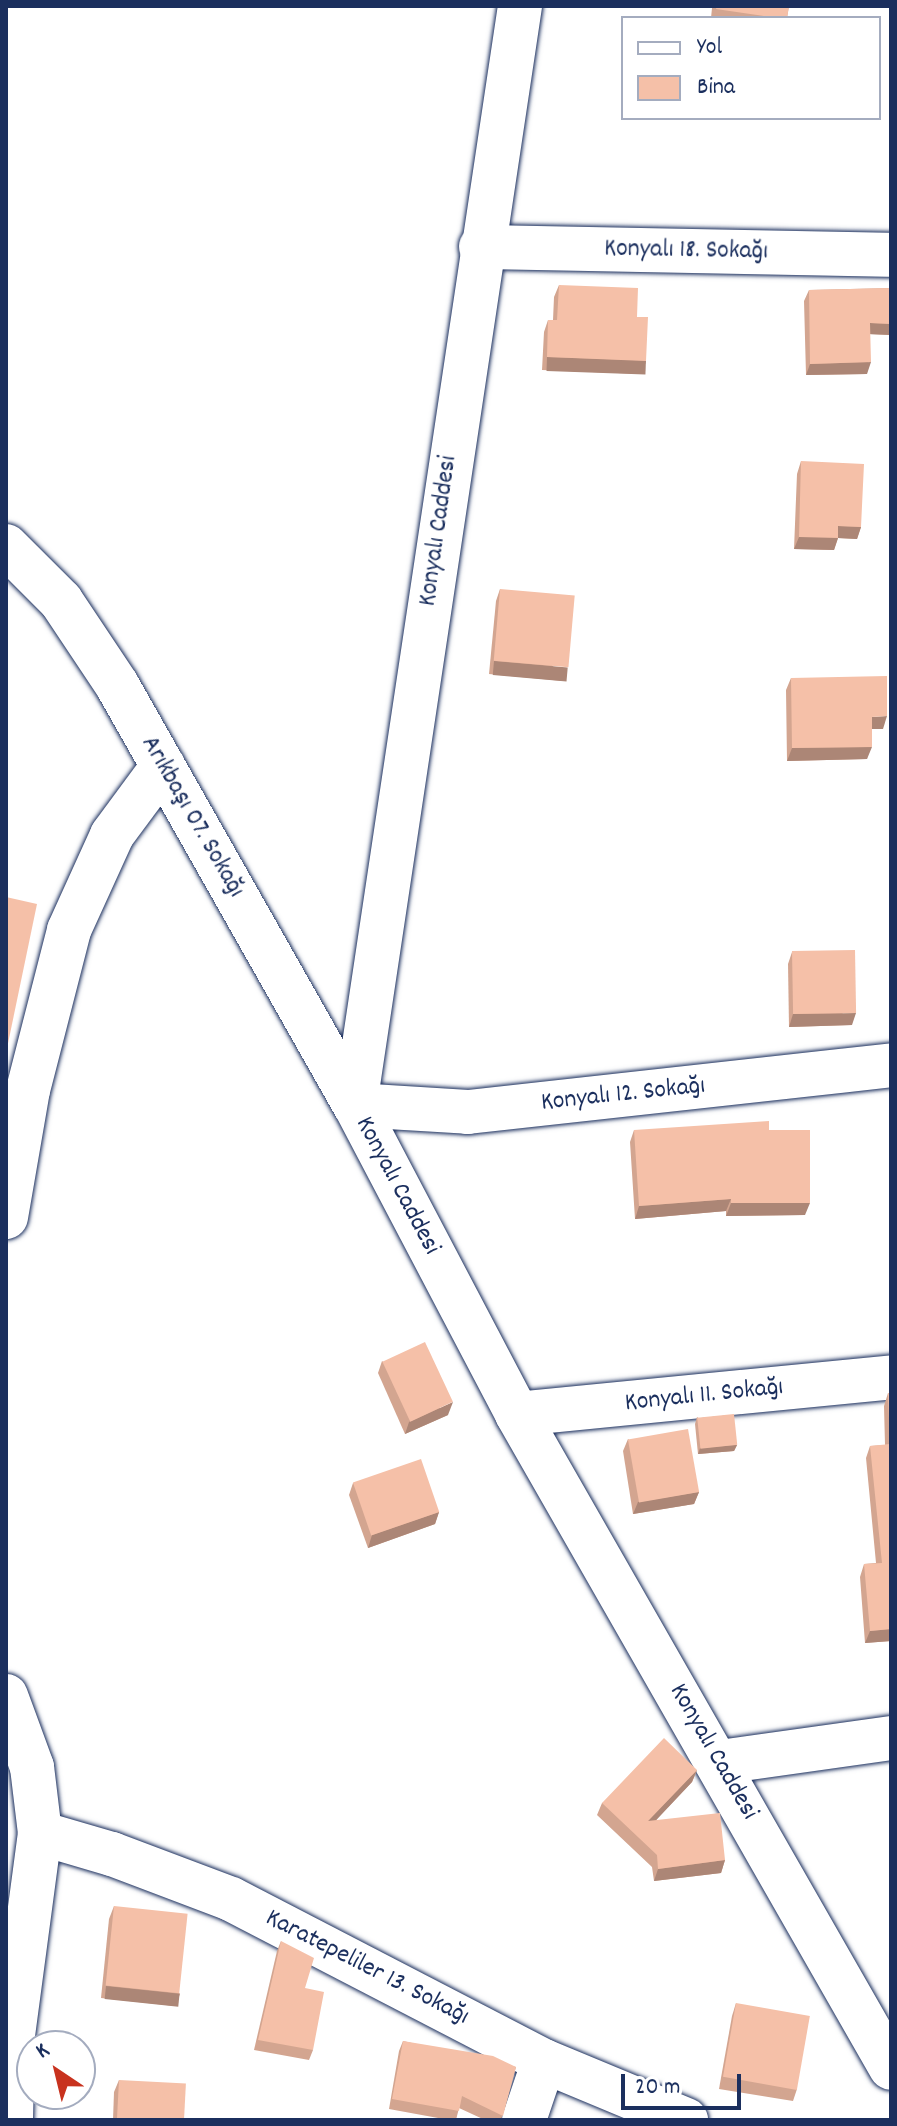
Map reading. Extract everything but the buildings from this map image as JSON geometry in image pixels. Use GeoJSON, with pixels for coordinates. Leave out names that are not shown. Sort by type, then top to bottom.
{"type":"FeatureCollection","features":[{"type":"Feature","properties":{"kind":"street","name":"Konyalı Caddesi"},"geometry":{"type":"LineString","coordinates":[[520,6],[481,247],[355,1105],[517,1414],[720,1762],[891,2068]]}},
{"type":"Feature","properties":{"kind":"street","name":"Konyalı 18. Sokağı"},"geometry":{"type":"LineString","coordinates":[[481,247],[891,255]]}},
{"type":"Feature","properties":{"kind":"street","name":"Arıkbaşı 07. Sokağı"},"geometry":{"type":"LineString","coordinates":[[6,546],[61,601],[163,766],[355,1105]]}},
{"type":"Feature","properties":{"kind":"street"},"geometry":{"type":"LineString","coordinates":[[6,1217],[28,1090],[69,930],[112,835],[163,766]]}},
{"type":"Feature","properties":{"kind":"street","name":"Konyalı 12. Sokağı"},"geometry":{"type":"LineString","coordinates":[[355,1105],[468,1112],[891,1065]]}},
{"type":"Feature","properties":{"kind":"street","name":"Konyalı 11. Sokağı"},"geometry":{"type":"LineString","coordinates":[[517,1414],[891,1377]]}},
{"type":"Feature","properties":{"kind":"street"},"geometry":{"type":"LineString","coordinates":[[9,1715],[32,1767],[40,1833],[13,2036],[11,2120]]}},
{"type":"Feature","properties":{"kind":"street"},"geometry":{"type":"LineString","coordinates":[[720,1762],[891,1738]]}},
{"type":"Feature","properties":{"kind":"street","name":"Karatepeliler 13. Sokağı"},"geometry":{"type":"LineString","coordinates":[[40,1833],[112,1854],[231,1899],[544,2061],[686,2120]]}},
{"type":"Feature","properties":{"kind":"street"},"geometry":{"type":"LineString","coordinates":[[524,2120],[544,2061]]}}]}
